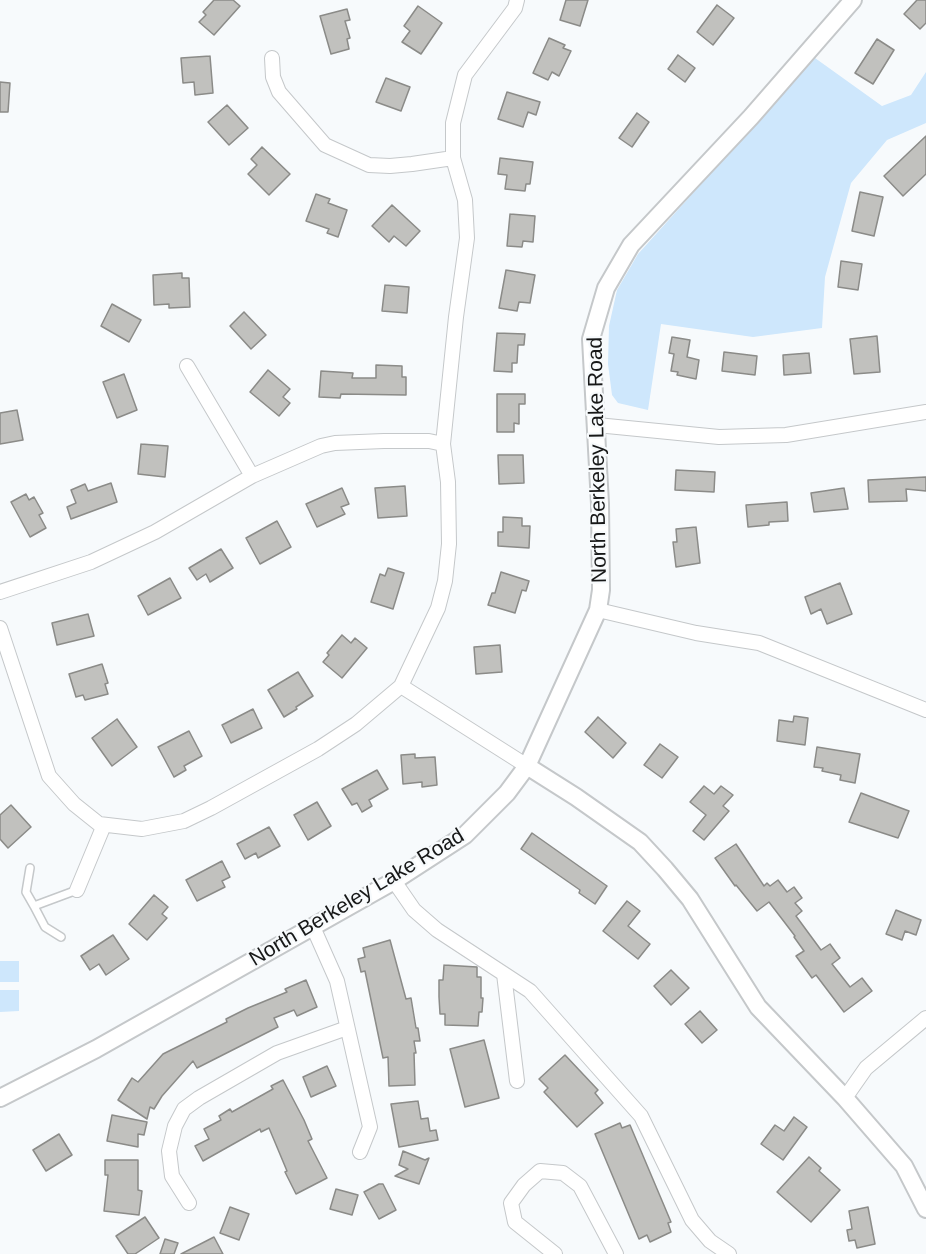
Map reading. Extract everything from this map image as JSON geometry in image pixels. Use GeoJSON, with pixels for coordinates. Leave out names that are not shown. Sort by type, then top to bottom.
{"type":"FeatureCollection","features":[{"type":"Feature","properties":{"kind":"street"},"geometry":{"type":"LineString","coordinates":[[0,628],[49,776],[74,804],[99,824],[105,825],[142,829],[184,821],[318,749],[356,724],[401,686],[438,608],[445,581],[449,544],[448,482],[443,444],[466,238],[465,200],[453,159],[453,123],[465,75],[514,8],[517,0]]}},
{"type":"Feature","properties":{"kind":"street","name":"North Berkeley Lake Road"},"geometry":{"type":"LineString","coordinates":[[0,1098],[96,1049],[394,881],[465,836],[507,793],[527,766],[598,610],[601,590],[600,515],[591,339],[606,288],[631,245],[752,117],[853,0]]}},
{"type":"Feature","properties":{"kind":"street"},"geometry":{"type":"LineString","coordinates":[[272,58],[273,77],[279,92],[326,145],[369,165],[401,165],[453,159]]}},
{"type":"Feature","properties":{"kind":"street"},"geometry":{"type":"LineString","coordinates":[[187,366],[252,476]]}},
{"type":"Feature","properties":{"kind":"street"},"geometry":{"type":"LineString","coordinates":[[597,425],[719,437],[786,435],[926,411]]}},
{"type":"Feature","properties":{"kind":"street"},"geometry":{"type":"LineString","coordinates":[[0,592],[102,557],[155,532],[252,476],[321,446],[335,443],[429,441],[443,444]]}},
{"type":"Feature","properties":{"kind":"street"},"geometry":{"type":"LineString","coordinates":[[598,610],[696,633],[759,644],[926,710]]}},
{"type":"Feature","properties":{"kind":"street"},"geometry":{"type":"LineString","coordinates":[[401,686],[576,797],[640,842],[666,868],[690,899],[758,1006],[845,1098],[904,1166],[926,1209]]}},
{"type":"Feature","properties":{"kind":"street"},"geometry":{"type":"LineString","coordinates":[[77,890],[105,825]]}},
{"type":"Feature","properties":{"kind":"street"},"geometry":{"type":"LineString","coordinates":[[394,881],[414,910],[437,930],[530,991],[641,1116],[692,1220],[710,1241],[729,1254]]}},
{"type":"Feature","properties":{"kind":"street"},"geometry":{"type":"LineString","coordinates":[[313,927],[337,981],[370,1127],[360,1152]]}},
{"type":"Feature","properties":{"kind":"street"},"geometry":{"type":"LineString","coordinates":[[504,974],[517,1081]]}},
{"type":"Feature","properties":{"kind":"street"},"geometry":{"type":"LineString","coordinates":[[845,1098],[866,1068],[926,1018]]}},
{"type":"Feature","properties":{"kind":"street"},"geometry":{"type":"LineString","coordinates":[[189,1203],[172,1176],[169,1151],[175,1126],[184,1109],[277,1053],[347,1028]]}},
{"type":"Feature","properties":{"kind":"street"},"geometry":{"type":"LineString","coordinates":[[555,1254],[515,1222],[511,1203],[524,1185],[540,1171],[563,1173],[580,1186],[616,1254]]}},
{"type":"Feature","properties":{"kind":"lane"},"geometry":{"type":"LineString","coordinates":[[30,867],[26,892],[45,927],[61,937]]}},
{"type":"Feature","properties":{"kind":"lane"},"geometry":{"type":"LineString","coordinates":[[34,906],[77,890]]}},
{"type":"Feature","properties":{"kind":"shaded area"},"geometry":{"type":"Polygon","coordinates":[[[815,58],[882,106],[911,95],[926,72],[926,123],[887,140],[851,183],[825,277],[822,328],[753,337],[661,324],[648,410],[618,403],[612,395],[608,364],[609,326],[617,290],[638,254],[815,58]]]}},
{"type":"Feature","properties":{"kind":"shaded area"},"geometry":{"type":"Polygon","coordinates":[[[0,961],[19,961],[19,982],[0,982],[0,961]]]}},
{"type":"Feature","properties":{"kind":"shaded area"},"geometry":{"type":"Polygon","coordinates":[[[0,990],[19,990],[19,1011],[0,1012],[0,990]]]}},
{"type":"Feature","properties":{"kind":"building"},"geometry":{"type":"Polygon","coordinates":[[[214,0],[233,0],[240,6],[214,35],[199,22],[206,15],[203,12],[214,0]]]}},
{"type":"Feature","properties":{"kind":"building"},"geometry":{"type":"Polygon","coordinates":[[[566,0],[588,0],[580,26],[560,20],[566,0]]]}},
{"type":"Feature","properties":{"kind":"building"},"geometry":{"type":"Polygon","coordinates":[[[917,0],[926,0],[926,23],[920,29],[904,14],[917,0]]]}},
{"type":"Feature","properties":{"kind":"building"},"geometry":{"type":"Polygon","coordinates":[[[717,5],[734,18],[713,45],[697,32],[717,5]]]}},
{"type":"Feature","properties":{"kind":"building"},"geometry":{"type":"Polygon","coordinates":[[[418,6],[442,23],[421,54],[402,42],[410,31],[404,26],[418,6]]]}},
{"type":"Feature","properties":{"kind":"building"},"geometry":{"type":"Polygon","coordinates":[[[347,9],[350,20],[345,21],[350,38],[347,39],[349,49],[331,54],[320,16],[347,9]]]}},
{"type":"Feature","properties":{"kind":"building"},"geometry":{"type":"Polygon","coordinates":[[[549,38],[565,45],[563,48],[571,51],[559,76],[552,72],[548,80],[533,73],[549,38]]]}},
{"type":"Feature","properties":{"kind":"building"},"geometry":{"type":"Polygon","coordinates":[[[877,39],[894,50],[873,84],[855,73],[877,39]]]}},
{"type":"Feature","properties":{"kind":"building"},"geometry":{"type":"Polygon","coordinates":[[[678,55],[695,68],[685,82],[668,69],[678,55]]]}},
{"type":"Feature","properties":{"kind":"building"},"geometry":{"type":"Polygon","coordinates":[[[210,56],[213,93],[195,95],[194,82],[183,83],[181,58],[210,56]]]}},
{"type":"Feature","properties":{"kind":"building"},"geometry":{"type":"Polygon","coordinates":[[[386,78],[410,87],[401,111],[376,102],[386,78]]]}},
{"type":"Feature","properties":{"kind":"building"},"geometry":{"type":"Polygon","coordinates":[[[0,82],[10,83],[8,112],[0,112],[0,82]]]}},
{"type":"Feature","properties":{"kind":"building"},"geometry":{"type":"Polygon","coordinates":[[[507,92],[540,102],[536,115],[528,112],[523,127],[498,119],[507,92]]]}},
{"type":"Feature","properties":{"kind":"building"},"geometry":{"type":"Polygon","coordinates":[[[227,105],[248,128],[229,145],[208,122],[227,105]]]}},
{"type":"Feature","properties":{"kind":"building"},"geometry":{"type":"Polygon","coordinates":[[[637,113],[649,122],[632,147],[619,138],[637,113]]]}},
{"type":"Feature","properties":{"kind":"building"},"geometry":{"type":"Polygon","coordinates":[[[926,136],[926,174],[903,196],[884,176],[926,136]]]}},
{"type":"Feature","properties":{"kind":"building"},"geometry":{"type":"Polygon","coordinates":[[[262,147],[290,174],[269,195],[248,174],[257,165],[251,159],[262,147]]]}},
{"type":"Feature","properties":{"kind":"building"},"geometry":{"type":"Polygon","coordinates":[[[500,158],[533,162],[530,184],[526,184],[525,191],[505,189],[507,175],[498,174],[500,158]]]}},
{"type":"Feature","properties":{"kind":"building"},"geometry":{"type":"Polygon","coordinates":[[[860,192],[883,197],[874,236],[852,231],[860,192]]]}},
{"type":"Feature","properties":{"kind":"building"},"geometry":{"type":"Polygon","coordinates":[[[316,194],[330,199],[328,203],[347,210],[338,237],[327,233],[329,229],[306,221],[316,194]]]}},
{"type":"Feature","properties":{"kind":"building"},"geometry":{"type":"Polygon","coordinates":[[[392,205],[420,231],[406,246],[394,236],[389,242],[372,226],[392,205]]]}},
{"type":"Feature","properties":{"kind":"building"},"geometry":{"type":"Polygon","coordinates":[[[510,214],[535,216],[533,242],[523,241],[522,247],[507,246],[510,214]]]}},
{"type":"Feature","properties":{"kind":"building"},"geometry":{"type":"Polygon","coordinates":[[[841,261],[862,264],[858,290],[838,287],[841,261]]]}},
{"type":"Feature","properties":{"kind":"building"},"geometry":{"type":"Polygon","coordinates":[[[506,270],[535,275],[530,303],[519,302],[517,311],[499,308],[506,270]]]}},
{"type":"Feature","properties":{"kind":"building"},"geometry":{"type":"Polygon","coordinates":[[[182,273],[182,278],[189,278],[190,307],[169,308],[169,304],[154,305],[153,275],[182,273]]]}},
{"type":"Feature","properties":{"kind":"building"},"geometry":{"type":"Polygon","coordinates":[[[385,285],[409,287],[407,313],[382,311],[385,285]]]}},
{"type":"Feature","properties":{"kind":"building"},"geometry":{"type":"Polygon","coordinates":[[[112,304],[141,320],[129,342],[101,326],[112,304]]]}},
{"type":"Feature","properties":{"kind":"building"},"geometry":{"type":"Polygon","coordinates":[[[244,312],[266,335],[251,349],[230,326],[244,312]]]}},
{"type":"Feature","properties":{"kind":"building"},"geometry":{"type":"Polygon","coordinates":[[[497,333],[525,334],[524,345],[518,345],[517,363],[512,363],[512,372],[494,371],[497,333]]]}},
{"type":"Feature","properties":{"kind":"building"},"geometry":{"type":"Polygon","coordinates":[[[877,336],[880,372],[854,374],[850,339],[877,336]]]}},
{"type":"Feature","properties":{"kind":"building"},"geometry":{"type":"Polygon","coordinates":[[[672,337],[690,340],[687,357],[699,360],[696,379],[677,375],[678,372],[671,371],[674,354],[669,353],[672,337]]]}},
{"type":"Feature","properties":{"kind":"building"},"geometry":{"type":"Polygon","coordinates":[[[724,352],[757,356],[755,375],[722,371],[724,352]]]}},
{"type":"Feature","properties":{"kind":"building"},"geometry":{"type":"Polygon","coordinates":[[[809,353],[811,373],[784,375],[783,355],[809,353]]]}},
{"type":"Feature","properties":{"kind":"building"},"geometry":{"type":"Polygon","coordinates":[[[376,365],[402,366],[402,377],[406,377],[406,395],[341,394],[340,398],[319,397],[321,371],[353,373],[352,378],[376,378],[376,365]]]}},
{"type":"Feature","properties":{"kind":"building"},"geometry":{"type":"Polygon","coordinates":[[[268,370],[290,389],[283,397],[290,403],[279,416],[250,392],[268,370]]]}},
{"type":"Feature","properties":{"kind":"building"},"geometry":{"type":"Polygon","coordinates":[[[124,374],[137,410],[117,418],[103,382],[124,374]]]}},
{"type":"Feature","properties":{"kind":"building"},"geometry":{"type":"Polygon","coordinates":[[[497,394],[525,394],[525,404],[519,404],[519,424],[514,423],[514,432],[497,432],[497,394]]]}},
{"type":"Feature","properties":{"kind":"building"},"geometry":{"type":"Polygon","coordinates":[[[17,410],[23,440],[0,444],[0,413],[17,410]]]}},
{"type":"Feature","properties":{"kind":"building"},"geometry":{"type":"Polygon","coordinates":[[[141,444],[168,446],[165,477],[138,474],[141,444]]]}},
{"type":"Feature","properties":{"kind":"building"},"geometry":{"type":"Polygon","coordinates":[[[498,455],[523,455],[524,483],[499,484],[498,455]]]}},
{"type":"Feature","properties":{"kind":"building"},"geometry":{"type":"Polygon","coordinates":[[[676,470],[715,472],[714,492],[675,490],[676,470]]]}},
{"type":"Feature","properties":{"kind":"building"},"geometry":{"type":"Polygon","coordinates":[[[926,477],[926,491],[906,489],[907,501],[869,502],[868,480],[926,477]]]}},
{"type":"Feature","properties":{"kind":"building"},"geometry":{"type":"Polygon","coordinates":[[[111,483],[117,502],[71,519],[67,507],[76,503],[71,490],[85,484],[88,491],[111,483]]]}},
{"type":"Feature","properties":{"kind":"building"},"geometry":{"type":"Polygon","coordinates":[[[405,486],[407,516],[378,518],[375,488],[405,486]]]}},
{"type":"Feature","properties":{"kind":"building"},"geometry":{"type":"Polygon","coordinates":[[[342,488],[349,504],[341,507],[345,514],[317,527],[306,504],[342,488]]]}},
{"type":"Feature","properties":{"kind":"building"},"geometry":{"type":"Polygon","coordinates":[[[844,488],[848,509],[814,512],[811,493],[844,488]]]}},
{"type":"Feature","properties":{"kind":"building"},"geometry":{"type":"Polygon","coordinates":[[[26,494],[29,500],[34,497],[43,513],[39,515],[46,528],[30,537],[11,502],[26,494]]]}},
{"type":"Feature","properties":{"kind":"building"},"geometry":{"type":"Polygon","coordinates":[[[787,502],[788,521],[769,522],[769,525],[748,527],[746,505],[787,502]]]}},
{"type":"Feature","properties":{"kind":"building"},"geometry":{"type":"Polygon","coordinates":[[[503,517],[522,518],[522,526],[530,526],[529,548],[498,546],[498,532],[503,532],[503,517]]]}},
{"type":"Feature","properties":{"kind":"building"},"geometry":{"type":"Polygon","coordinates":[[[277,521],[291,547],[260,564],[246,538],[277,521]]]}},
{"type":"Feature","properties":{"kind":"building"},"geometry":{"type":"Polygon","coordinates":[[[696,527],[700,563],[676,567],[673,542],[677,542],[676,529],[696,527]]]}},
{"type":"Feature","properties":{"kind":"building"},"geometry":{"type":"Polygon","coordinates":[[[221,549],[233,568],[210,582],[206,574],[197,580],[189,568],[221,549]]]}},
{"type":"Feature","properties":{"kind":"building"},"geometry":{"type":"Polygon","coordinates":[[[388,568],[404,573],[393,609],[371,602],[380,574],[385,576],[388,568]]]}},
{"type":"Feature","properties":{"kind":"building"},"geometry":{"type":"Polygon","coordinates":[[[501,572],[529,581],[526,591],[522,590],[515,613],[488,605],[492,593],[495,593],[501,572]]]}},
{"type":"Feature","properties":{"kind":"building"},"geometry":{"type":"Polygon","coordinates":[[[170,578],[181,598],[148,615],[138,596],[170,578]]]}},
{"type":"Feature","properties":{"kind":"building"},"geometry":{"type":"Polygon","coordinates":[[[840,583],[852,614],[827,624],[821,609],[811,614],[805,597],[840,583]]]}},
{"type":"Feature","properties":{"kind":"building"},"geometry":{"type":"Polygon","coordinates":[[[88,614],[94,636],[57,645],[52,623],[88,614]]]}},
{"type":"Feature","properties":{"kind":"building"},"geometry":{"type":"Polygon","coordinates":[[[342,635],[351,643],[355,638],[367,648],[342,678],[323,662],[329,655],[327,653],[342,635]]]}},
{"type":"Feature","properties":{"kind":"building"},"geometry":{"type":"Polygon","coordinates":[[[500,645],[502,672],[476,674],[474,647],[500,645]]]}},
{"type":"Feature","properties":{"kind":"building"},"geometry":{"type":"Polygon","coordinates":[[[102,664],[108,683],[105,684],[108,694],[85,700],[83,695],[76,697],[69,674],[102,664]]]}},
{"type":"Feature","properties":{"kind":"building"},"geometry":{"type":"Polygon","coordinates":[[[298,672],[313,696],[284,717],[268,690],[298,672]]]}},
{"type":"Feature","properties":{"kind":"building"},"geometry":{"type":"Polygon","coordinates":[[[253,709],[262,728],[231,743],[222,725],[253,709]]]}},
{"type":"Feature","properties":{"kind":"building"},"geometry":{"type":"Polygon","coordinates":[[[794,716],[808,718],[805,745],[777,741],[779,720],[793,722],[794,716]]]}},
{"type":"Feature","properties":{"kind":"building"},"geometry":{"type":"Polygon","coordinates":[[[598,717],[626,743],[613,758],[585,732],[598,717]]]}},
{"type":"Feature","properties":{"kind":"building"},"geometry":{"type":"Polygon","coordinates":[[[117,719],[137,747],[112,766],[92,738],[117,719]]]}},
{"type":"Feature","properties":{"kind":"building"},"geometry":{"type":"Polygon","coordinates":[[[189,731],[202,756],[184,766],[186,770],[174,777],[158,747],[189,731]]]}},
{"type":"Feature","properties":{"kind":"building"},"geometry":{"type":"Polygon","coordinates":[[[660,744],[678,757],[662,778],[644,765],[660,744]]]}},
{"type":"Feature","properties":{"kind":"building"},"geometry":{"type":"Polygon","coordinates":[[[817,747],[860,754],[855,783],[840,780],[841,775],[814,767],[817,747]]]}},
{"type":"Feature","properties":{"kind":"building"},"geometry":{"type":"Polygon","coordinates":[[[415,754],[415,758],[435,757],[437,785],[422,787],[422,782],[403,784],[401,755],[415,754]]]}},
{"type":"Feature","properties":{"kind":"building"},"geometry":{"type":"Polygon","coordinates":[[[377,770],[388,789],[369,800],[372,806],[362,812],[357,803],[352,805],[342,789],[377,770]]]}},
{"type":"Feature","properties":{"kind":"building"},"geometry":{"type":"Polygon","coordinates":[[[704,786],[714,794],[721,786],[733,795],[723,806],[729,811],[704,840],[693,831],[706,815],[690,802],[704,786]]]}},
{"type":"Feature","properties":{"kind":"building"},"geometry":{"type":"Polygon","coordinates":[[[861,793],[909,811],[898,838],[849,822],[861,793]]]}},
{"type":"Feature","properties":{"kind":"building"},"geometry":{"type":"Polygon","coordinates":[[[317,802],[331,826],[308,840],[294,815],[317,802]]]}},
{"type":"Feature","properties":{"kind":"building"},"geometry":{"type":"Polygon","coordinates":[[[11,805],[31,827],[8,848],[0,839],[0,815],[11,805]]]}},
{"type":"Feature","properties":{"kind":"building"},"geometry":{"type":"Polygon","coordinates":[[[269,827],[280,846],[258,858],[256,853],[245,859],[237,844],[269,827]]]}},
{"type":"Feature","properties":{"kind":"building"},"geometry":{"type":"Polygon","coordinates":[[[532,833],[607,886],[595,904],[579,893],[580,890],[521,849],[532,833]]]}},
{"type":"Feature","properties":{"kind":"building"},"geometry":{"type":"Polygon","coordinates":[[[736,844],[764,886],[767,883],[770,886],[778,880],[787,892],[794,887],[802,898],[795,903],[802,911],[796,916],[821,950],[830,944],[840,958],[832,964],[850,987],[862,978],[872,991],[844,1012],[816,975],[812,978],[796,956],[804,951],[769,902],[757,911],[715,858],[736,844]]]}},
{"type":"Feature","properties":{"kind":"building"},"geometry":{"type":"Polygon","coordinates":[[[222,861],[230,877],[222,881],[225,887],[197,901],[186,880],[222,861]]]}},
{"type":"Feature","properties":{"kind":"building"},"geometry":{"type":"Polygon","coordinates":[[[154,895],[168,907],[162,914],[167,918],[147,940],[129,924],[154,895]]]}},
{"type":"Feature","properties":{"kind":"building"},"geometry":{"type":"Polygon","coordinates":[[[627,901],[640,911],[628,926],[650,944],[638,959],[603,931],[627,901]]]}},
{"type":"Feature","properties":{"kind":"building"},"geometry":{"type":"Polygon","coordinates":[[[896,910],[921,920],[916,935],[905,931],[902,940],[886,934],[896,910]]]}},
{"type":"Feature","properties":{"kind":"building"},"geometry":{"type":"Polygon","coordinates":[[[113,935],[129,959],[106,975],[99,964],[90,970],[81,956],[113,935]]]}},
{"type":"Feature","properties":{"kind":"building"},"geometry":{"type":"Polygon","coordinates":[[[390,940],[406,999],[411,998],[416,1028],[418,1028],[420,1041],[414,1041],[415,1085],[389,1086],[388,1057],[383,1058],[365,971],[361,972],[358,959],[365,957],[363,948],[390,940]]]}},
{"type":"Feature","properties":{"kind":"building"},"geometry":{"type":"Polygon","coordinates":[[[444,965],[477,967],[477,977],[481,977],[481,998],[483,998],[478,1026],[445,1025],[445,1014],[440,1014],[439,997],[439,980],[443,980],[444,965]]]}},
{"type":"Feature","properties":{"kind":"building"},"geometry":{"type":"Polygon","coordinates":[[[671,970],[689,988],[671,1005],[654,986],[671,970]]]}},
{"type":"Feature","properties":{"kind":"building"},"geometry":{"type":"Polygon","coordinates":[[[306,980],[317,1007],[297,1016],[294,1010],[274,1018],[278,1027],[197,1068],[193,1061],[162,1096],[154,1109],[150,1107],[147,1119],[118,1100],[132,1078],[138,1082],[163,1054],[227,1022],[226,1019],[287,992],[285,989],[306,980]]]}},
{"type":"Feature","properties":{"kind":"building"},"geometry":{"type":"Polygon","coordinates":[[[700,1011],[717,1030],[702,1043],[685,1024],[700,1011]]]}},
{"type":"Feature","properties":{"kind":"building"},"geometry":{"type":"Polygon","coordinates":[[[484,1040],[499,1098],[465,1107],[450,1049],[484,1040]]]}},
{"type":"Feature","properties":{"kind":"building"},"geometry":{"type":"Polygon","coordinates":[[[565,1055],[598,1090],[595,1093],[603,1103],[577,1127],[544,1092],[548,1088],[539,1079],[565,1055]]]}},
{"type":"Feature","properties":{"kind":"building"},"geometry":{"type":"Polygon","coordinates":[[[327,1066],[336,1086],[311,1097],[303,1077],[327,1066]]]}},
{"type":"Feature","properties":{"kind":"building"},"geometry":{"type":"Polygon","coordinates":[[[283,1080],[304,1120],[312,1139],[308,1141],[327,1178],[296,1194],[285,1172],[287,1171],[269,1128],[261,1132],[260,1129],[203,1161],[195,1146],[209,1139],[204,1129],[221,1120],[219,1116],[230,1109],[232,1112],[273,1089],[271,1086],[283,1080]]]}},
{"type":"Feature","properties":{"kind":"building"},"geometry":{"type":"Polygon","coordinates":[[[418,1101],[421,1119],[428,1118],[430,1131],[436,1130],[438,1140],[399,1147],[391,1104],[418,1101]]]}},
{"type":"Feature","properties":{"kind":"building"},"geometry":{"type":"Polygon","coordinates":[[[112,1115],[147,1122],[144,1135],[138,1134],[138,1147],[107,1141],[112,1115]]]}},
{"type":"Feature","properties":{"kind":"building"},"geometry":{"type":"Polygon","coordinates":[[[794,1117],[807,1127],[783,1160],[761,1144],[775,1125],[784,1131],[794,1117]]]}},
{"type":"Feature","properties":{"kind":"building"},"geometry":{"type":"Polygon","coordinates":[[[620,1123],[622,1128],[630,1125],[671,1222],[668,1223],[671,1232],[650,1242],[647,1235],[639,1239],[595,1134],[620,1123]]]}},
{"type":"Feature","properties":{"kind":"building"},"geometry":{"type":"Polygon","coordinates":[[[59,1134],[72,1155],[46,1171],[33,1150],[59,1134]]]}},
{"type":"Feature","properties":{"kind":"building"},"geometry":{"type":"Polygon","coordinates":[[[403,1151],[425,1160],[429,1158],[419,1184],[395,1176],[408,1169],[399,1165],[403,1151]]]}},
{"type":"Feature","properties":{"kind":"building"},"geometry":{"type":"Polygon","coordinates":[[[809,1157],[821,1168],[819,1171],[840,1190],[811,1222],[777,1192],[809,1157]]]}},
{"type":"Feature","properties":{"kind":"building"},"geometry":{"type":"Polygon","coordinates":[[[105,1160],[138,1160],[138,1190],[142,1191],[139,1215],[104,1211],[108,1175],[105,1175],[105,1160]]]}},
{"type":"Feature","properties":{"kind":"building"},"geometry":{"type":"Polygon","coordinates":[[[383,1184],[396,1210],[379,1219],[364,1192],[383,1184]]]}},
{"type":"Feature","properties":{"kind":"building"},"geometry":{"type":"Polygon","coordinates":[[[336,1189],[358,1195],[352,1215],[330,1209],[336,1189]]]}},
{"type":"Feature","properties":{"kind":"building"},"geometry":{"type":"Polygon","coordinates":[[[230,1207],[249,1214],[239,1240],[220,1233],[230,1207]]]}},
{"type":"Feature","properties":{"kind":"building"},"geometry":{"type":"Polygon","coordinates":[[[868,1207],[875,1244],[857,1248],[855,1240],[849,1241],[847,1230],[852,1229],[849,1211],[868,1207]]]}},
{"type":"Feature","properties":{"kind":"building"},"geometry":{"type":"Polygon","coordinates":[[[145,1217],[159,1238],[135,1254],[128,1254],[116,1236],[145,1217]]]}},
{"type":"Feature","properties":{"kind":"building"},"geometry":{"type":"Polygon","coordinates":[[[214,1237],[223,1254],[181,1254],[214,1237]]]}},
{"type":"Feature","properties":{"kind":"building"},"geometry":{"type":"Polygon","coordinates":[[[165,1239],[178,1243],[174,1254],[160,1254],[165,1239]]]}}]}
